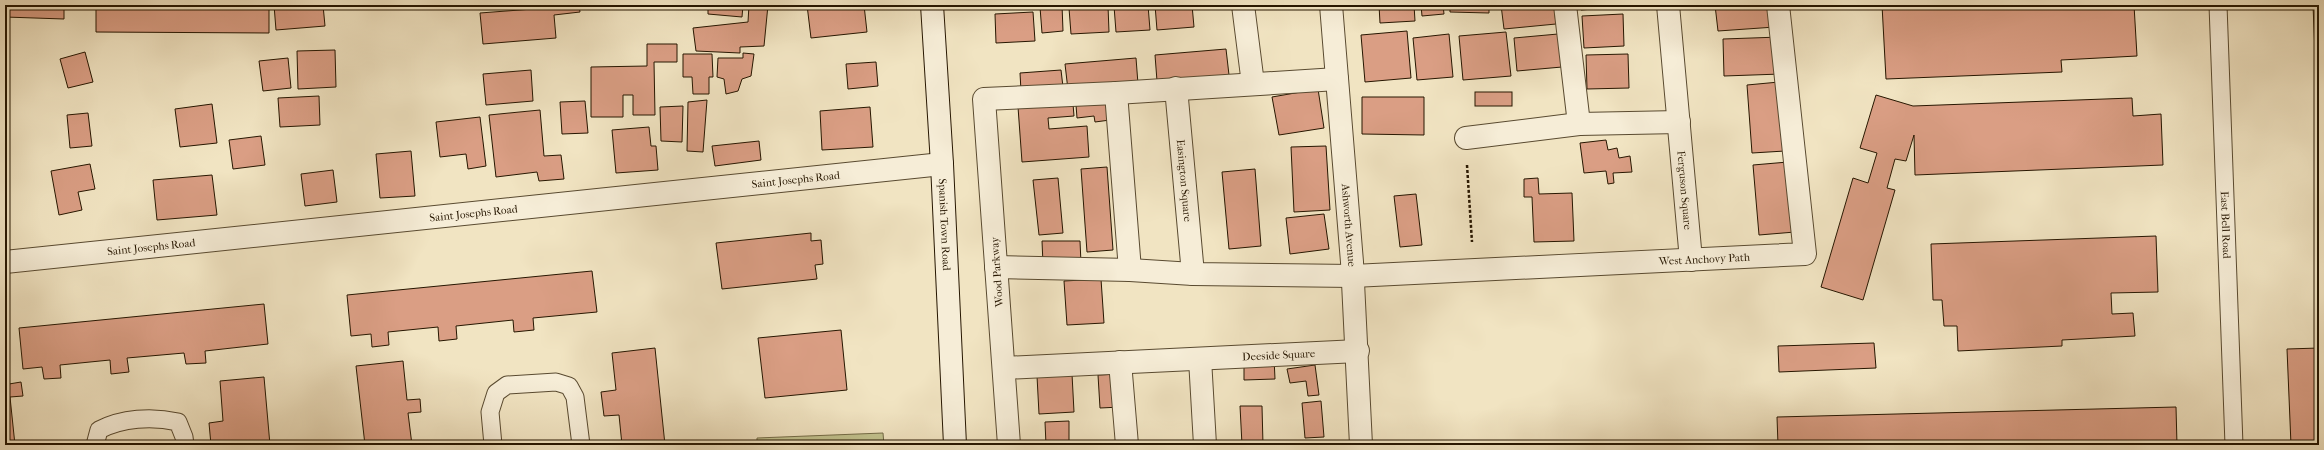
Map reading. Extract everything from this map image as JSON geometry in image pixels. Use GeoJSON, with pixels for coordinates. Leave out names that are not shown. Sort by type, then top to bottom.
{"type":"FeatureCollection","features":[{"type":"Feature","properties":{"kind":"street","name":"Spanish Town Road"},"geometry":{"type":"LineString","coordinates":[[932,5],[942,164],[955,445]]}},
{"type":"Feature","properties":{"kind":"street"},"geometry":{"type":"LineString","coordinates":[[1243,5],[1253,84]]}},
{"type":"Feature","properties":{"kind":"street","name":"Ashworth Avenue"},"geometry":{"type":"LineString","coordinates":[[1331,5],[1353,276],[1358,351],[1361,445]]}},
{"type":"Feature","properties":{"kind":"street"},"geometry":{"type":"LineString","coordinates":[[1565,5],[1579,124]]}},
{"type":"Feature","properties":{"kind":"street","name":"Ferguson Square"},"geometry":{"type":"LineString","coordinates":[[1668,5],[1691,260]]}},
{"type":"Feature","properties":{"kind":"street","name":"West Anchovy Path"},"geometry":{"type":"LineString","coordinates":[[1353,276],[1805,254],[1778,5]]}},
{"type":"Feature","properties":{"kind":"street"},"geometry":{"type":"LineString","coordinates":[[1130,270],[1116,93],[1337,79]]}},
{"type":"Feature","properties":{"kind":"street","name":"Easington Square"},"geometry":{"type":"LineString","coordinates":[[1176,88],[1193,274]]}},
{"type":"Feature","properties":{"kind":"street","name":"Wood Parkway"},"geometry":{"type":"LineString","coordinates":[[1009,445],[984,99],[1116,93]]}},
{"type":"Feature","properties":{"kind":"street"},"geometry":{"type":"LineString","coordinates":[[1466,138],[1579,124],[1679,122]]}},
{"type":"Feature","properties":{"kind":"street","name":"Saint Josephs Road"},"geometry":{"type":"LineString","coordinates":[[5,262],[942,164]]}},
{"type":"Feature","properties":{"kind":"street"},"geometry":{"type":"LineString","coordinates":[[996,267],[1130,270],[1193,274],[1353,276]]}},
{"type":"Feature","properties":{"kind":"street","name":"Deeside Square"},"geometry":{"type":"LineString","coordinates":[[1004,368],[1358,351]]}},
{"type":"Feature","properties":{"kind":"street"},"geometry":{"type":"LineString","coordinates":[[1200,359],[1205,445]]}},
{"type":"Feature","properties":{"kind":"street"},"geometry":{"type":"LineString","coordinates":[[1120,362],[1126,445]]}},
{"type":"Feature","properties":{"kind":"lane","name":"East Bell Road"},"geometry":{"type":"LineString","coordinates":[[2218,5],[2234,445]]}},
{"type":"Feature","properties":{"kind":"lane"},"geometry":{"type":"LineString","coordinates":[[493,445],[490,412],[496,393],[507,385],[556,382],[569,386],[575,397],[581,445]]}},
{"type":"Feature","properties":{"kind":"lane"},"geometry":{"type":"LineString","coordinates":[[95,445],[98,430],[114,422],[162,418],[178,422],[184,437],[185,445]]}},
{"type":"Feature","properties":{"kind":"path"},"geometry":{"type":"LineString","coordinates":[[1466,138],[1472,244]]}},
{"type":"Feature","properties":{"kind":"green space"},"geometry":{"type":"Polygon","coordinates":[[[883,433],[884,445],[757,445],[757,438],[883,433]]]}},
{"type":"Feature","properties":{"kind":"building"},"geometry":{"type":"Polygon","coordinates":[[[5,5],[64,5],[64,19],[5,17],[5,5]]]}},
{"type":"Feature","properties":{"kind":"building"},"geometry":{"type":"Polygon","coordinates":[[[269,5],[269,33],[96,32],[96,6],[269,5]]]}},
{"type":"Feature","properties":{"kind":"building"},"geometry":{"type":"Polygon","coordinates":[[[274,5],[323,5],[325,26],[276,30],[274,5]]]}},
{"type":"Feature","properties":{"kind":"building"},"geometry":{"type":"Polygon","coordinates":[[[546,5],[579,5],[580,12],[554,15],[556,38],[483,44],[480,13],[546,8],[546,5]]]}},
{"type":"Feature","properties":{"kind":"building"},"geometry":{"type":"Polygon","coordinates":[[[708,5],[743,5],[742,17],[708,14],[708,5]]]}},
{"type":"Feature","properties":{"kind":"building"},"geometry":{"type":"Polygon","coordinates":[[[749,5],[768,5],[764,46],[740,47],[740,53],[696,51],[693,28],[748,22],[749,5]]]}},
{"type":"Feature","properties":{"kind":"building"},"geometry":{"type":"Polygon","coordinates":[[[807,5],[864,5],[867,32],[811,38],[807,5]]]}},
{"type":"Feature","properties":{"kind":"building"},"geometry":{"type":"Polygon","coordinates":[[[1062,5],[1063,31],[1042,33],[1040,7],[1062,5]]]}},
{"type":"Feature","properties":{"kind":"building"},"geometry":{"type":"Polygon","coordinates":[[[1148,5],[1150,30],[1116,32],[1114,6],[1148,5]]]}},
{"type":"Feature","properties":{"kind":"building"},"geometry":{"type":"Polygon","coordinates":[[[1155,5],[1192,5],[1194,27],[1157,30],[1155,5]]]}},
{"type":"Feature","properties":{"kind":"building"},"geometry":{"type":"Polygon","coordinates":[[[1379,5],[1414,5],[1415,21],[1380,23],[1379,5]]]}},
{"type":"Feature","properties":{"kind":"building"},"geometry":{"type":"Polygon","coordinates":[[[1421,5],[1443,5],[1444,14],[1422,16],[1421,5]]]}},
{"type":"Feature","properties":{"kind":"building"},"geometry":{"type":"Polygon","coordinates":[[[1450,5],[1489,5],[1489,13],[1450,12],[1450,5]]]}},
{"type":"Feature","properties":{"kind":"building"},"geometry":{"type":"Polygon","coordinates":[[[1501,5],[1554,5],[1556,24],[1504,29],[1501,5]]]}},
{"type":"Feature","properties":{"kind":"building"},"geometry":{"type":"Polygon","coordinates":[[[1580,5],[1618,5],[1618,7],[1581,10],[1580,5]]]}},
{"type":"Feature","properties":{"kind":"building"},"geometry":{"type":"Polygon","coordinates":[[[1647,5],[1667,5],[1648,7],[1647,5]]]}},
{"type":"Feature","properties":{"kind":"building"},"geometry":{"type":"Polygon","coordinates":[[[1715,5],[1773,5],[1775,27],[1718,31],[1715,5]]]}},
{"type":"Feature","properties":{"kind":"building"},"geometry":{"type":"Polygon","coordinates":[[[1882,5],[2134,5],[2137,56],[2061,60],[2062,72],[1886,79],[1882,5]]]}},
{"type":"Feature","properties":{"kind":"building"},"geometry":{"type":"Polygon","coordinates":[[[2313,5],[2319,5],[2319,76],[2316,76],[2313,5]]]}},
{"type":"Feature","properties":{"kind":"building"},"geometry":{"type":"Polygon","coordinates":[[[1108,6],[1109,32],[1071,34],[1069,8],[1108,6]]]}},
{"type":"Feature","properties":{"kind":"building"},"geometry":{"type":"Polygon","coordinates":[[[1033,12],[1035,41],[996,43],[995,14],[1033,12]]]}},
{"type":"Feature","properties":{"kind":"building"},"geometry":{"type":"Polygon","coordinates":[[[1623,14],[1624,46],[1584,48],[1582,16],[1623,14]]]}},
{"type":"Feature","properties":{"kind":"building"},"geometry":{"type":"Polygon","coordinates":[[[1407,31],[1411,78],[1365,82],[1361,35],[1407,31]]]}},
{"type":"Feature","properties":{"kind":"building"},"geometry":{"type":"Polygon","coordinates":[[[1506,32],[1511,76],[1463,80],[1459,36],[1506,32]]]}},
{"type":"Feature","properties":{"kind":"building"},"geometry":{"type":"Polygon","coordinates":[[[1449,34],[1453,77],[1417,80],[1413,38],[1449,34]]]}},
{"type":"Feature","properties":{"kind":"building"},"geometry":{"type":"Polygon","coordinates":[[[1558,34],[1562,67],[1517,71],[1514,38],[1558,34]]]}},
{"type":"Feature","properties":{"kind":"building"},"geometry":{"type":"Polygon","coordinates":[[[1780,37],[1781,74],[1724,76],[1723,39],[1780,37]]]}},
{"type":"Feature","properties":{"kind":"building"},"geometry":{"type":"Polygon","coordinates":[[[647,44],[677,44],[677,62],[654,62],[655,115],[633,115],[633,95],[623,95],[623,117],[591,117],[591,67],[647,66],[647,44]]]}},
{"type":"Feature","properties":{"kind":"building"},"geometry":{"type":"Polygon","coordinates":[[[1226,49],[1229,75],[1157,81],[1155,55],[1226,49]]]}},
{"type":"Feature","properties":{"kind":"building"},"geometry":{"type":"Polygon","coordinates":[[[335,50],[336,87],[298,89],[297,51],[335,50]]]}},
{"type":"Feature","properties":{"kind":"building"},"geometry":{"type":"Polygon","coordinates":[[[85,52],[93,82],[68,88],[60,59],[85,52]]]}},
{"type":"Feature","properties":{"kind":"building"},"geometry":{"type":"Polygon","coordinates":[[[743,53],[754,54],[751,76],[742,79],[738,91],[726,94],[724,79],[717,77],[718,58],[743,58],[743,53]]]}},
{"type":"Feature","properties":{"kind":"building"},"geometry":{"type":"Polygon","coordinates":[[[683,54],[712,54],[713,77],[709,77],[709,94],[693,94],[692,77],[683,77],[683,54]]]}},
{"type":"Feature","properties":{"kind":"building"},"geometry":{"type":"Polygon","coordinates":[[[1628,54],[1629,88],[1587,89],[1586,55],[1628,54]]]}},
{"type":"Feature","properties":{"kind":"building"},"geometry":{"type":"Polygon","coordinates":[[[288,58],[291,88],[263,91],[259,61],[288,58]]]}},
{"type":"Feature","properties":{"kind":"building"},"geometry":{"type":"Polygon","coordinates":[[[1136,58],[1138,84],[1068,90],[1065,64],[1136,58]]]}},
{"type":"Feature","properties":{"kind":"building"},"geometry":{"type":"Polygon","coordinates":[[[876,62],[878,86],[848,89],[846,64],[876,62]]]}},
{"type":"Feature","properties":{"kind":"building"},"geometry":{"type":"Polygon","coordinates":[[[531,70],[533,101],[486,105],[483,74],[531,70]]]}},
{"type":"Feature","properties":{"kind":"building"},"geometry":{"type":"Polygon","coordinates":[[[1061,70],[1063,87],[1021,91],[1020,73],[1061,70]]]}},
{"type":"Feature","properties":{"kind":"building"},"geometry":{"type":"Polygon","coordinates":[[[1779,82],[1785,151],[1752,153],[1747,85],[1779,82]]]}},
{"type":"Feature","properties":{"kind":"building"},"geometry":{"type":"Polygon","coordinates":[[[1318,89],[1324,128],[1279,135],[1272,97],[1318,89]]]}},
{"type":"Feature","properties":{"kind":"building"},"geometry":{"type":"Polygon","coordinates":[[[1475,92],[1512,92],[1512,106],[1475,106],[1475,92]]]}},
{"type":"Feature","properties":{"kind":"building"},"geometry":{"type":"Polygon","coordinates":[[[1876,95],[1913,106],[2132,98],[2133,116],[2161,114],[2163,165],[1915,175],[1914,135],[1906,161],[1895,159],[1887,188],[1895,190],[1863,300],[1821,287],[1853,178],[1868,183],[1877,153],[1860,148],[1876,95]]]}},
{"type":"Feature","properties":{"kind":"building"},"geometry":{"type":"Polygon","coordinates":[[[319,96],[320,125],[280,127],[278,98],[319,96]]]}},
{"type":"Feature","properties":{"kind":"building"},"geometry":{"type":"Polygon","coordinates":[[[1362,97],[1424,97],[1424,135],[1362,134],[1362,97]]]}},
{"type":"Feature","properties":{"kind":"building"},"geometry":{"type":"Polygon","coordinates":[[[707,100],[703,152],[687,151],[688,102],[707,100]]]}},
{"type":"Feature","properties":{"kind":"building"},"geometry":{"type":"Polygon","coordinates":[[[585,101],[588,133],[562,134],[560,102],[585,101]]]}},
{"type":"Feature","properties":{"kind":"building"},"geometry":{"type":"Polygon","coordinates":[[[1108,102],[1110,120],[1095,122],[1094,116],[1077,118],[1076,105],[1108,102]]]}},
{"type":"Feature","properties":{"kind":"building"},"geometry":{"type":"Polygon","coordinates":[[[212,104],[217,143],[180,147],[175,109],[212,104]]]}},
{"type":"Feature","properties":{"kind":"building"},"geometry":{"type":"Polygon","coordinates":[[[1073,104],[1074,116],[1048,118],[1049,129],[1087,126],[1089,157],[1022,162],[1018,107],[1073,104]]]}},
{"type":"Feature","properties":{"kind":"building"},"geometry":{"type":"Polygon","coordinates":[[[683,106],[682,142],[661,141],[660,107],[683,106]]]}},
{"type":"Feature","properties":{"kind":"building"},"geometry":{"type":"Polygon","coordinates":[[[870,107],[873,147],[822,150],[820,111],[870,107]]]}},
{"type":"Feature","properties":{"kind":"building"},"geometry":{"type":"Polygon","coordinates":[[[540,110],[544,156],[561,155],[564,179],[539,181],[537,172],[496,177],[489,115],[540,110]]]}},
{"type":"Feature","properties":{"kind":"building"},"geometry":{"type":"Polygon","coordinates":[[[88,113],[92,146],[70,148],[67,115],[88,113]]]}},
{"type":"Feature","properties":{"kind":"building"},"geometry":{"type":"Polygon","coordinates":[[[480,117],[486,166],[468,169],[466,154],[440,157],[436,122],[480,117]]]}},
{"type":"Feature","properties":{"kind":"building"},"geometry":{"type":"Polygon","coordinates":[[[649,127],[651,146],[656,146],[658,170],[616,173],[612,130],[649,127]]]}},
{"type":"Feature","properties":{"kind":"building"},"geometry":{"type":"Polygon","coordinates":[[[261,136],[265,165],[233,169],[229,140],[261,136]]]}},
{"type":"Feature","properties":{"kind":"building"},"geometry":{"type":"Polygon","coordinates":[[[1606,140],[1608,150],[1617,148],[1619,158],[1630,156],[1632,172],[1613,173],[1614,183],[1608,184],[1606,171],[1584,173],[1580,143],[1606,140]]]}},
{"type":"Feature","properties":{"kind":"building"},"geometry":{"type":"Polygon","coordinates":[[[759,141],[761,160],[715,166],[712,146],[759,141]]]}},
{"type":"Feature","properties":{"kind":"building"},"geometry":{"type":"Polygon","coordinates":[[[1326,146],[1330,210],[1294,212],[1291,147],[1326,146]]]}},
{"type":"Feature","properties":{"kind":"building"},"geometry":{"type":"Polygon","coordinates":[[[411,151],[415,196],[380,198],[376,154],[411,151]]]}},
{"type":"Feature","properties":{"kind":"building"},"geometry":{"type":"Polygon","coordinates":[[[1788,162],[1795,232],[1759,235],[1753,165],[1788,162]]]}},
{"type":"Feature","properties":{"kind":"building"},"geometry":{"type":"Polygon","coordinates":[[[90,164],[95,189],[78,192],[82,210],[59,215],[51,171],[90,164]]]}},
{"type":"Feature","properties":{"kind":"building"},"geometry":{"type":"Polygon","coordinates":[[[1107,167],[1113,250],[1087,252],[1081,169],[1107,167]]]}},
{"type":"Feature","properties":{"kind":"building"},"geometry":{"type":"Polygon","coordinates":[[[1255,169],[1261,246],[1229,249],[1222,172],[1255,169]]]}},
{"type":"Feature","properties":{"kind":"building"},"geometry":{"type":"Polygon","coordinates":[[[333,170],[337,202],[305,206],[301,174],[333,170]]]}},
{"type":"Feature","properties":{"kind":"building"},"geometry":{"type":"Polygon","coordinates":[[[212,175],[217,215],[157,220],[153,180],[212,175]]]}},
{"type":"Feature","properties":{"kind":"building"},"geometry":{"type":"Polygon","coordinates":[[[1058,178],[1063,233],[1039,235],[1033,180],[1058,178]]]}},
{"type":"Feature","properties":{"kind":"building"},"geometry":{"type":"Polygon","coordinates":[[[1538,178],[1539,194],[1572,193],[1574,241],[1534,242],[1532,197],[1524,197],[1524,179],[1538,178]]]}},
{"type":"Feature","properties":{"kind":"building"},"geometry":{"type":"Polygon","coordinates":[[[1416,194],[1422,245],[1400,247],[1394,196],[1416,194]]]}},
{"type":"Feature","properties":{"kind":"building"},"geometry":{"type":"Polygon","coordinates":[[[1324,214],[1329,249],[1290,254],[1286,218],[1324,214]]]}},
{"type":"Feature","properties":{"kind":"building"},"geometry":{"type":"Polygon","coordinates":[[[811,233],[811,241],[821,240],[823,264],[815,265],[817,279],[722,289],[716,243],[811,233]]]}},
{"type":"Feature","properties":{"kind":"building"},"geometry":{"type":"Polygon","coordinates":[[[2156,236],[2158,292],[2111,293],[2112,314],[2133,313],[2135,336],[2062,340],[2062,346],[1958,351],[1957,326],[1944,326],[1942,300],[1933,300],[1931,244],[2156,236]]]}},
{"type":"Feature","properties":{"kind":"building"},"geometry":{"type":"Polygon","coordinates":[[[1042,241],[1080,241],[1081,263],[1043,264],[1042,241]]]}},
{"type":"Feature","properties":{"kind":"building"},"geometry":{"type":"Polygon","coordinates":[[[592,271],[597,312],[533,318],[534,330],[514,332],[513,320],[456,326],[457,339],[439,341],[438,327],[388,332],[389,345],[372,347],[371,334],[351,336],[347,295],[592,271]]]}},
{"type":"Feature","properties":{"kind":"building"},"geometry":{"type":"Polygon","coordinates":[[[1101,279],[1104,323],[1067,325],[1064,281],[1101,279]]]}},
{"type":"Feature","properties":{"kind":"building"},"geometry":{"type":"Polygon","coordinates":[[[264,304],[268,344],[205,351],[206,363],[186,364],[184,353],[127,358],[129,372],[111,374],[110,360],[60,365],[61,378],[44,379],[42,367],[23,369],[19,328],[264,304]]]}},
{"type":"Feature","properties":{"kind":"building"},"geometry":{"type":"Polygon","coordinates":[[[841,330],[847,390],[765,398],[758,338],[841,330]]]}},
{"type":"Feature","properties":{"kind":"building"},"geometry":{"type":"Polygon","coordinates":[[[1874,343],[1876,368],[1779,372],[1778,346],[1874,343]]]}},
{"type":"Feature","properties":{"kind":"building"},"geometry":{"type":"Polygon","coordinates":[[[655,348],[665,445],[622,445],[619,415],[604,416],[601,392],[616,390],[612,353],[655,348]]]}},
{"type":"Feature","properties":{"kind":"building"},"geometry":{"type":"Polygon","coordinates":[[[2319,348],[2319,445],[2291,445],[2287,349],[2319,348]]]}},
{"type":"Feature","properties":{"kind":"building"},"geometry":{"type":"Polygon","coordinates":[[[5,349],[9,384],[21,382],[23,396],[10,397],[15,445],[5,445],[5,349]]]}},
{"type":"Feature","properties":{"kind":"building"},"geometry":{"type":"Polygon","coordinates":[[[1274,358],[1275,379],[1244,380],[1244,359],[1274,358]]]}},
{"type":"Feature","properties":{"kind":"building"},"geometry":{"type":"Polygon","coordinates":[[[403,361],[407,400],[420,399],[421,412],[408,413],[412,445],[365,445],[356,366],[403,361]]]}},
{"type":"Feature","properties":{"kind":"building"},"geometry":{"type":"Polygon","coordinates":[[[1315,365],[1319,395],[1308,396],[1306,381],[1290,383],[1287,369],[1315,365]]]}},
{"type":"Feature","properties":{"kind":"building"},"geometry":{"type":"Polygon","coordinates":[[[1072,374],[1074,412],[1039,414],[1037,376],[1072,374]]]}},
{"type":"Feature","properties":{"kind":"building"},"geometry":{"type":"Polygon","coordinates":[[[1120,374],[1121,407],[1100,408],[1098,375],[1120,374]]]}},
{"type":"Feature","properties":{"kind":"building"},"geometry":{"type":"Polygon","coordinates":[[[264,377],[270,445],[211,445],[209,423],[223,421],[220,381],[264,377]]]}},
{"type":"Feature","properties":{"kind":"building"},"geometry":{"type":"Polygon","coordinates":[[[1321,401],[1324,437],[1305,438],[1302,403],[1321,401]]]}},
{"type":"Feature","properties":{"kind":"building"},"geometry":{"type":"Polygon","coordinates":[[[1240,406],[1262,406],[1263,445],[1242,445],[1240,406]]]}},
{"type":"Feature","properties":{"kind":"building"},"geometry":{"type":"Polygon","coordinates":[[[2176,407],[2177,445],[1778,445],[1777,417],[2176,407]]]}},
{"type":"Feature","properties":{"kind":"building"},"geometry":{"type":"Polygon","coordinates":[[[1069,421],[1069,445],[1046,445],[1045,422],[1069,421]]]}}]}
